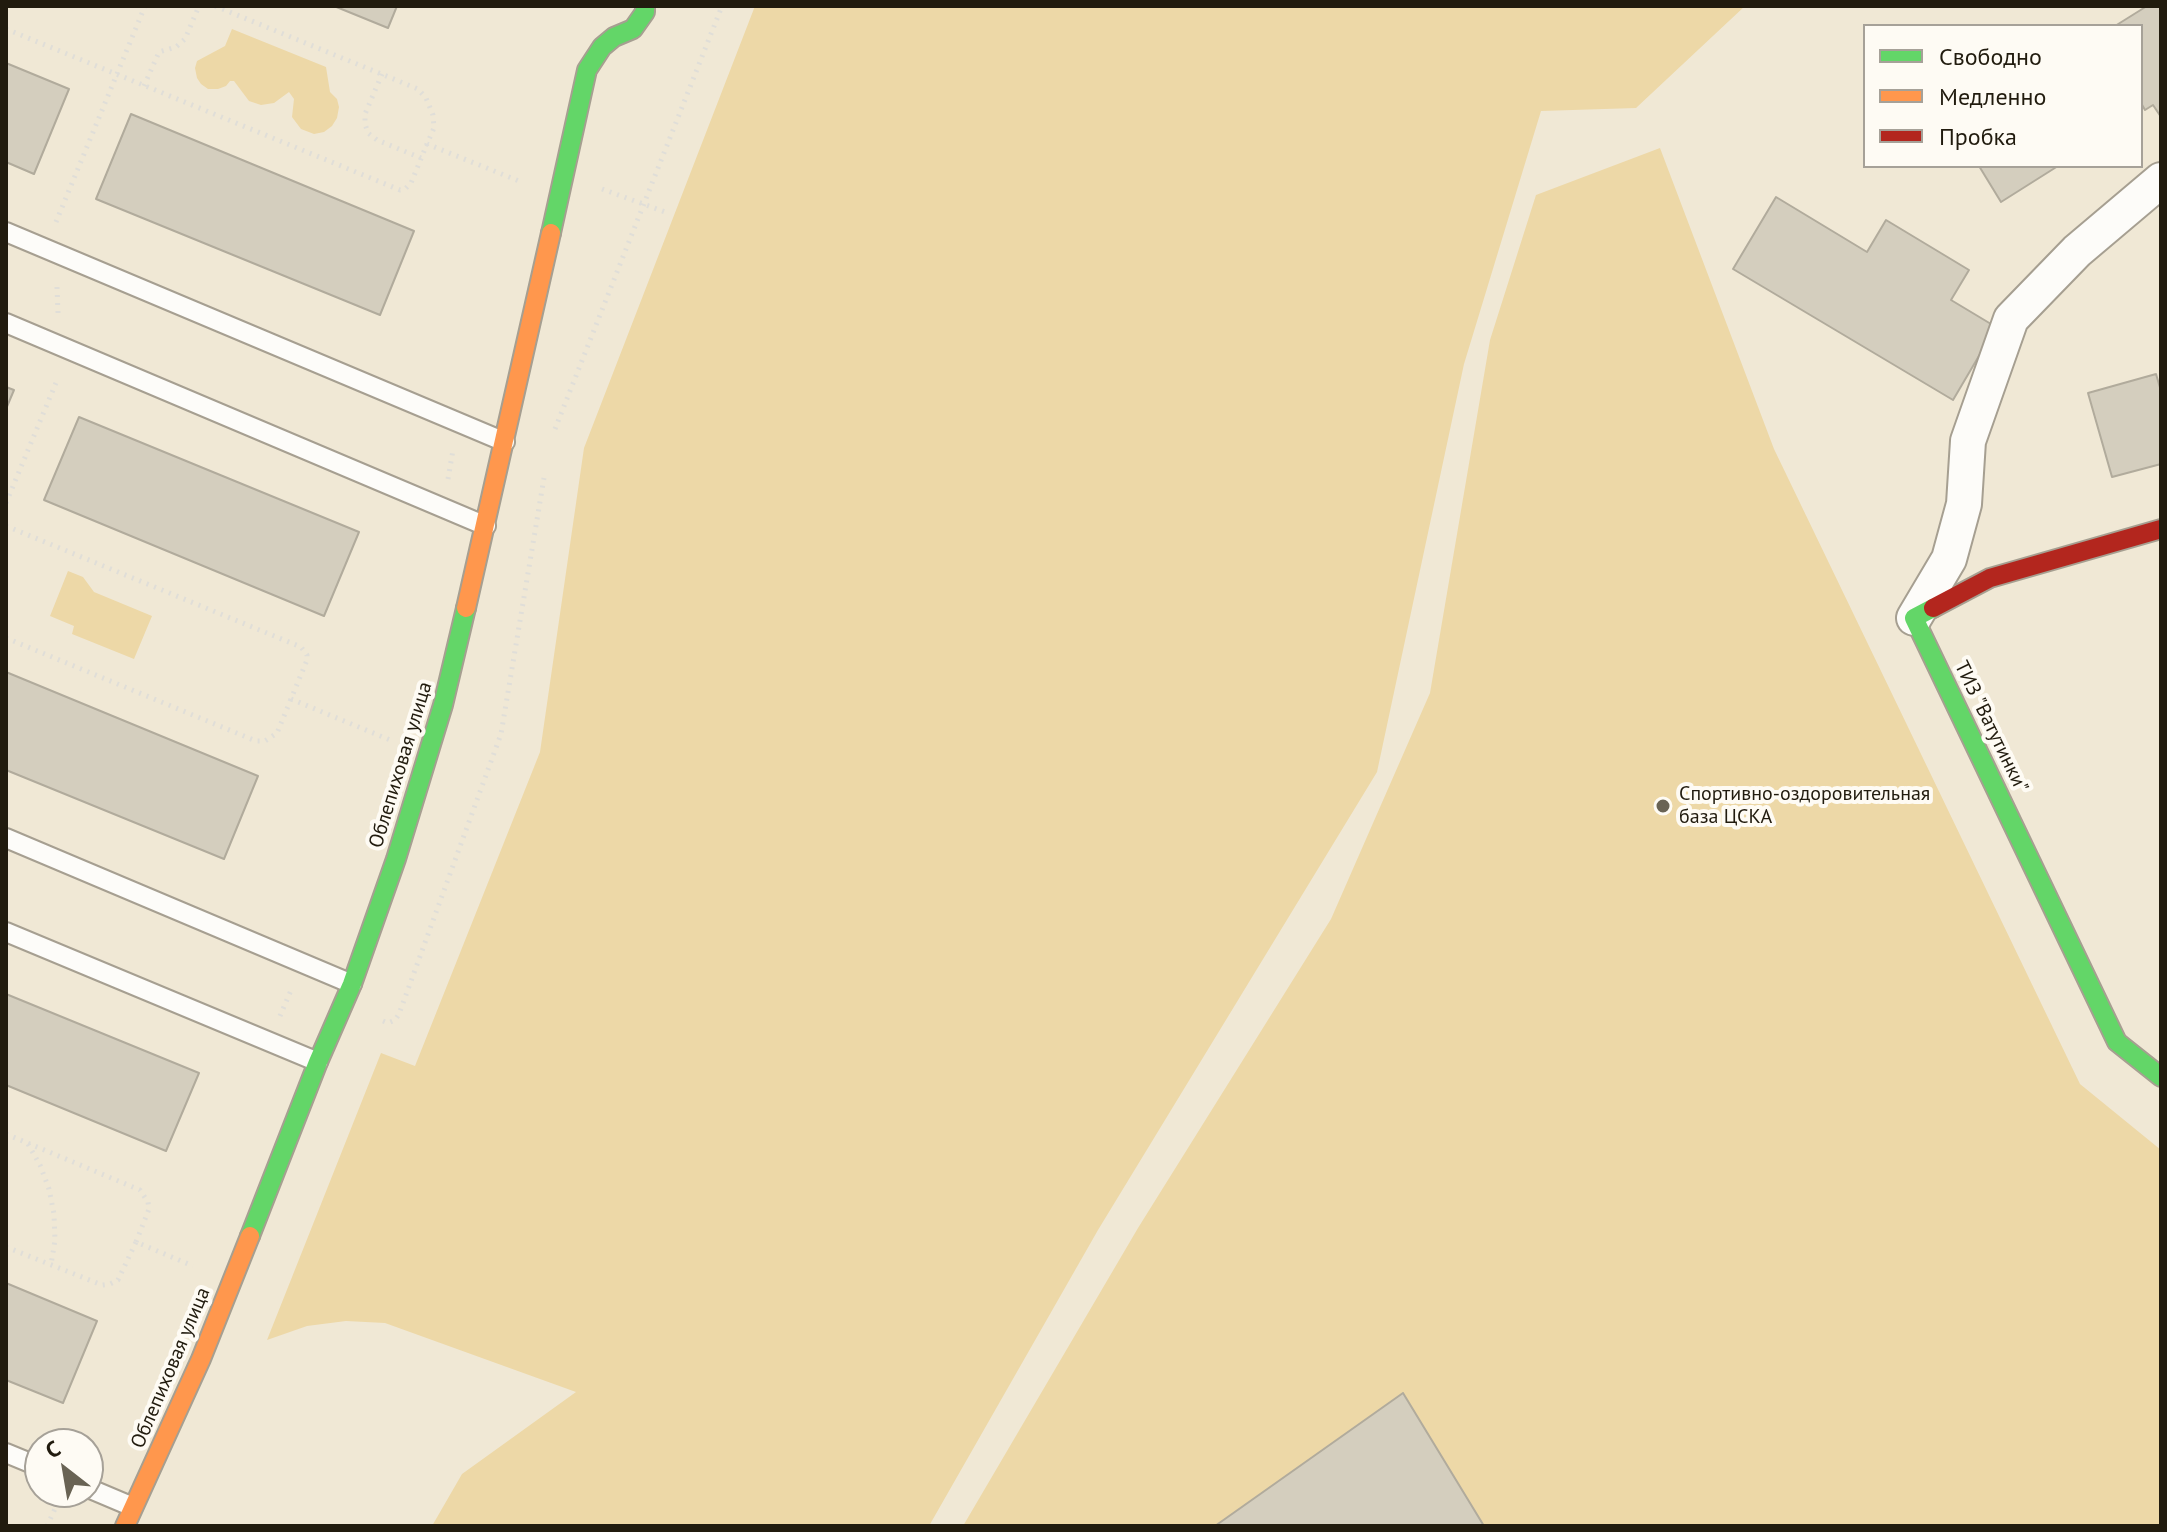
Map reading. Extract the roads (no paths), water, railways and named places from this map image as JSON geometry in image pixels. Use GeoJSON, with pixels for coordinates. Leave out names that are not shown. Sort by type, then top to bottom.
{"type":"FeatureCollection","features":[{"type":"Feature","properties":{"kind":"street","name":"Облепиховая улица"},"geometry":{"type":"LineString","coordinates":[[125,1526],[201,1359],[318,1062],[352,984],[396,859],[443,705],[587,70],[602,47],[614,37],[633,29],[645,12],[645,6]]}},
{"type":"Feature","properties":{"kind":"street"},"geometry":{"type":"LineString","coordinates":[[1914,618],[1949,559],[1964,504],[1968,441],[2011,319],[2077,251],[2161,180]]}},
{"type":"Feature","properties":{"kind":"street"},"geometry":{"type":"LineString","coordinates":[[1914,618],[1990,578],[2161,529]]}},
{"type":"Feature","properties":{"kind":"street","name":"ТИЗ \"Ватутинки\""},"geometry":{"type":"LineString","coordinates":[[1914,618],[2117,1042],[2161,1077]]}},
{"type":"Feature","properties":{"kind":"lane"},"geometry":{"type":"LineString","coordinates":[[6,232],[505,442]]}},
{"type":"Feature","properties":{"kind":"lane"},"geometry":{"type":"LineString","coordinates":[[6,323],[486,526]]}},
{"type":"Feature","properties":{"kind":"lane"},"geometry":{"type":"LineString","coordinates":[[6,838],[352,984]]}},
{"type":"Feature","properties":{"kind":"lane"},"geometry":{"type":"LineString","coordinates":[[6,932],[318,1062]]}},
{"type":"Feature","properties":{"kind":"lane"},"geometry":{"type":"LineString","coordinates":[[104,1495],[135,1508]]}},
{"type":"Feature","properties":{"kind":"place","name":"Спортивно-оздоровительная база ЦСКА"},"geometry":{"type":"Point","coordinates":[1663,806]}}]}
